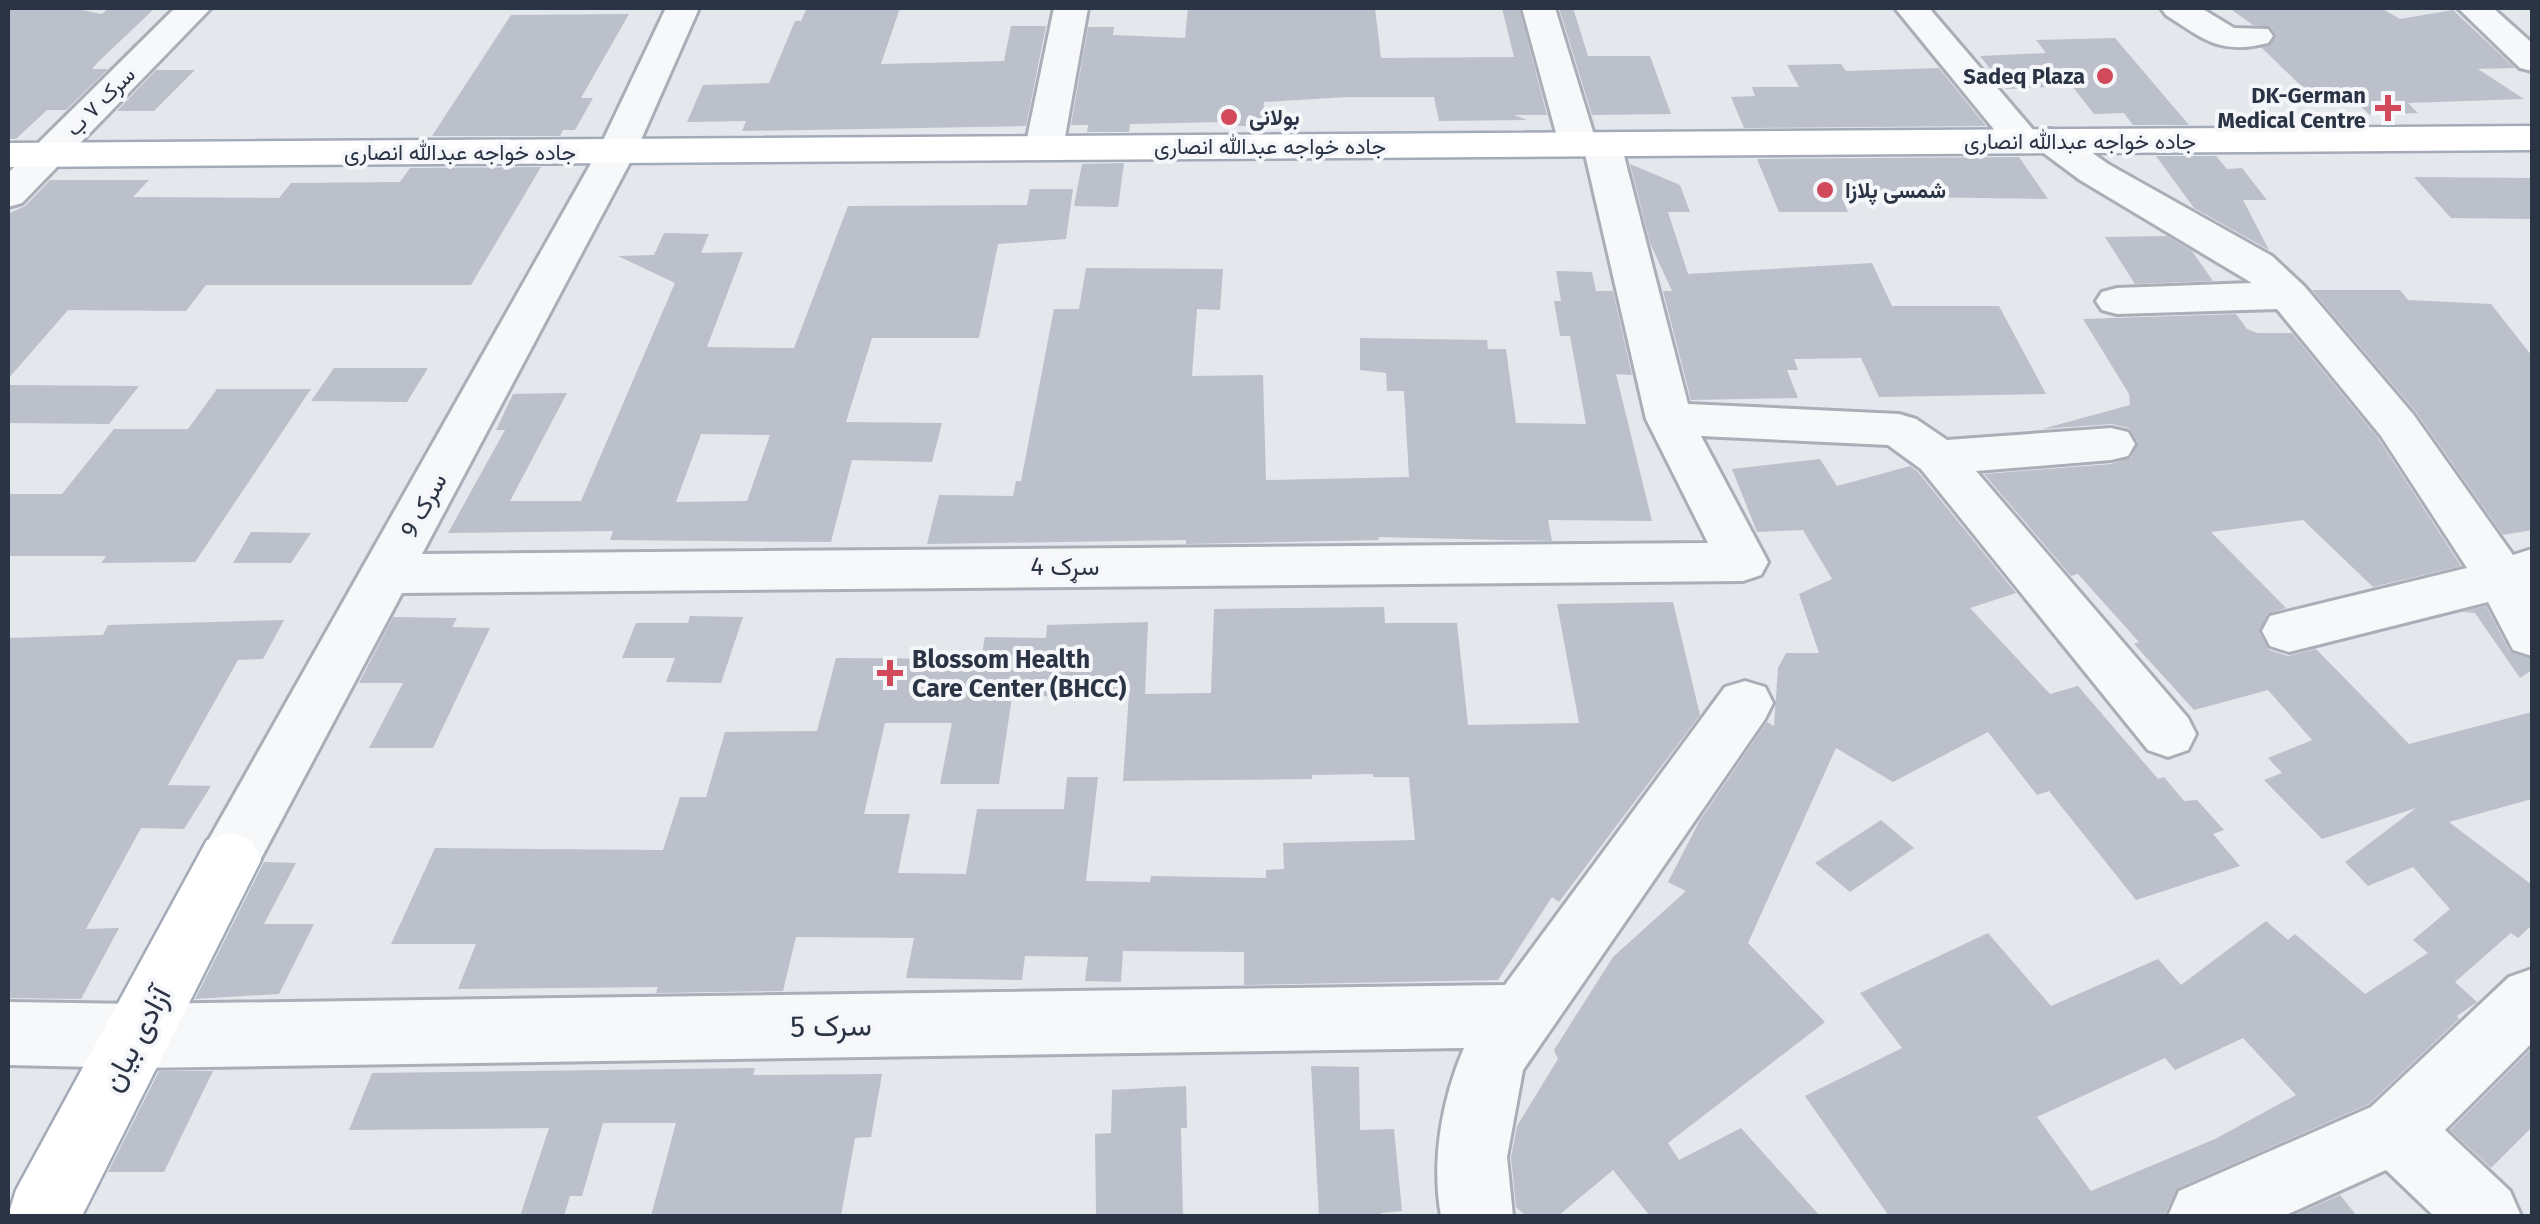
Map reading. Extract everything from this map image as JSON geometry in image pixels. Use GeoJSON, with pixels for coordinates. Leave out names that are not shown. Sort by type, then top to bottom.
{"type":"FeatureCollection","features":[{"type":"Feature","properties":{"kind":"main road","name":"جاده خواجه عبدالله انصاری"},"geometry":{"type":"LineString","coordinates":[[27,155],[2532,138]]}},
{"type":"Feature","properties":{"kind":"main road","name":"آزادی بیان"},"geometry":{"type":"LineString","coordinates":[[42,1216],[229,860]]}},
{"type":"Feature","properties":{"kind":"street","name":"سرک ۷ ب"},"geometry":{"type":"LineString","coordinates":[[8,195],[27,155],[194,8]]}},
{"type":"Feature","properties":{"kind":"street","name":"سرک 9"},"geometry":{"type":"LineString","coordinates":[[229,860],[617,151],[682,8]]}},
{"type":"Feature","properties":{"kind":"street"},"geometry":{"type":"LineString","coordinates":[[1044,148],[1071,8]]}},
{"type":"Feature","properties":{"kind":"street"},"geometry":{"type":"LineString","coordinates":[[1540,8],[1590,144],[1669,419],[1899,430],[1938,457],[2168,734]]}},
{"type":"Feature","properties":{"kind":"street"},"geometry":{"type":"LineString","coordinates":[[1911,8],[2037,140],[2257,264],[2289,295],[2517,573],[2532,635]]}},
{"type":"Feature","properties":{"kind":"street"},"geometry":{"type":"LineString","coordinates":[[2178,8],[2228,39],[2256,36]]}},
{"type":"Feature","properties":{"kind":"street"},"geometry":{"type":"LineString","coordinates":[[2474,8],[2532,61]]}},
{"type":"Feature","properties":{"kind":"street"},"geometry":{"type":"LineString","coordinates":[[2116,302],[2289,295]]}},
{"type":"Feature","properties":{"kind":"street","name":"سړک 4"},"geometry":{"type":"LineString","coordinates":[[386,574],[1743,562],[1669,419]]}},
{"type":"Feature","properties":{"kind":"street"},"geometry":{"type":"LineString","coordinates":[[1938,457],[2111,444]]}},
{"type":"Feature","properties":{"kind":"street"},"geometry":{"type":"LineString","coordinates":[[2289,631],[2517,573]]}},
{"type":"Feature","properties":{"kind":"street"},"geometry":{"type":"LineString","coordinates":[[1477,1216],[1470,1188],[1486,1081],[1494,1055],[1745,703]]}},
{"type":"Feature","properties":{"kind":"street"},"geometry":{"type":"LineString","coordinates":[[2204,1216],[2394,1131],[2532,999]]}},
{"type":"Feature","properties":{"kind":"street","name":"سرک 5"},"geometry":{"type":"LineString","coordinates":[[8,1034],[138,1036],[1524,1016]]}},
{"type":"Feature","properties":{"kind":"street"},"geometry":{"type":"LineString","coordinates":[[2394,1131],[2485,1216]]}},
{"type":"Feature","properties":{"kind":"building"},"geometry":{"type":"Polygon","coordinates":[[[8,8],[72,8],[102,14],[109,8],[155,8],[98,62],[92,69],[108,69],[66,110],[47,110],[16,139],[8,139],[8,8]]]}},
{"type":"Feature","properties":{"kind":"building"},"geometry":{"type":"Polygon","coordinates":[[[807,8],[900,8],[881,64],[1004,61],[1011,26],[1046,26],[1026,126],[742,131],[746,121],[687,122],[703,85],[769,83],[795,21],[801,21],[807,8]]]}},
{"type":"Feature","properties":{"kind":"building"},"geometry":{"type":"Polygon","coordinates":[[[1188,8],[1375,8],[1381,58],[1514,57],[1502,8],[1519,8],[1547,115],[1514,115],[1527,120],[1439,121],[1434,97],[1346,97],[1264,102],[1262,126],[1224,126],[1225,122],[1130,124],[1129,132],[1087,132],[1088,125],[1071,125],[1088,27],[1114,27],[1113,35],[1185,38],[1188,8]]]}},
{"type":"Feature","properties":{"kind":"building"},"geometry":{"type":"Polygon","coordinates":[[[1559,8],[1573,8],[1588,56],[1650,56],[1671,114],[1592,115],[1559,8]]]}},
{"type":"Feature","properties":{"kind":"building"},"geometry":{"type":"Polygon","coordinates":[[[2229,8],[2381,8],[2400,19],[2453,10],[2515,68],[2478,69],[2524,99],[2408,103],[2418,113],[2370,115],[2360,106],[2323,107],[2262,48],[2276,38],[2271,27],[2253,25],[2229,8]]]}},
{"type":"Feature","properties":{"kind":"building"},"geometry":{"type":"Polygon","coordinates":[[[629,14],[581,98],[593,98],[575,130],[563,130],[560,136],[432,136],[511,15],[629,14]]]}},
{"type":"Feature","properties":{"kind":"building","name":"Sadeq Plaza"},"geometry":{"type":"Polygon","coordinates":[[[2115,38],[2189,125],[2133,125],[2124,113],[2094,114],[2072,86],[2006,89],[1980,56],[2046,53],[2036,40],[2115,38]]]}},
{"type":"Feature","properties":{"kind":"building"},"geometry":{"type":"Polygon","coordinates":[[[1841,64],[1846,71],[1939,68],[1986,126],[1744,128],[1731,97],[1755,96],[1752,87],[1799,87],[1787,65],[1841,64]]]}},
{"type":"Feature","properties":{"kind":"building"},"geometry":{"type":"Polygon","coordinates":[[[156,70],[195,70],[154,111],[117,111],[156,70]]]}},
{"type":"Feature","properties":{"kind":"building"},"geometry":{"type":"Polygon","coordinates":[[[2156,156],[2216,156],[2227,169],[2242,168],[2267,200],[2243,200],[2269,250],[2194,208],[2156,156]]]}},
{"type":"Feature","properties":{"kind":"building"},"geometry":{"type":"Polygon","coordinates":[[[2019,157],[2048,199],[1841,196],[1848,212],[1779,212],[1757,159],[2019,157]]]}},
{"type":"Feature","properties":{"kind":"building"},"geometry":{"type":"Polygon","coordinates":[[[1124,163],[1118,207],[1074,206],[1082,164],[1124,163]]]}},
{"type":"Feature","properties":{"kind":"building"},"geometry":{"type":"Polygon","coordinates":[[[1630,164],[1680,185],[1690,212],[1668,212],[1688,274],[1872,263],[1892,306],[1999,306],[2046,394],[1879,397],[1861,358],[1794,359],[1798,370],[1787,370],[1798,398],[1691,400],[1663,291],[1672,291],[1650,243],[1630,164]]]}},
{"type":"Feature","properties":{"kind":"building"},"geometry":{"type":"Polygon","coordinates":[[[541,167],[471,285],[206,285],[186,311],[68,310],[8,379],[8,214],[25,206],[50,180],[149,180],[133,197],[279,198],[291,183],[400,182],[410,168],[541,167]]]}},
{"type":"Feature","properties":{"kind":"building"},"geometry":{"type":"Polygon","coordinates":[[[2414,177],[2532,178],[2532,219],[2451,218],[2414,177]]]}},
{"type":"Feature","properties":{"kind":"building"},"geometry":{"type":"Polygon","coordinates":[[[1030,189],[1073,189],[1066,239],[998,244],[979,338],[872,338],[846,422],[942,423],[932,462],[852,460],[831,542],[610,540],[613,531],[448,533],[505,430],[496,430],[513,394],[567,393],[510,501],[581,501],[675,283],[618,256],[654,255],[664,233],[709,234],[701,253],[743,252],[707,347],[794,348],[848,206],[1027,205],[1030,189]],[[701,434],[676,502],[747,501],[770,435],[701,434]]]}},
{"type":"Feature","properties":{"kind":"building"},"geometry":{"type":"Polygon","coordinates":[[[2167,236],[2192,251],[2213,281],[2135,284],[2105,237],[2167,236]]]}},
{"type":"Feature","properties":{"kind":"building"},"geometry":{"type":"Polygon","coordinates":[[[1086,268],[1223,269],[1220,310],[1197,309],[1192,376],[1263,375],[1266,480],[1409,477],[1404,391],[1387,391],[1386,373],[1360,370],[1360,338],[1487,340],[1488,349],[1506,349],[1516,423],[1586,424],[1570,336],[1560,336],[1554,301],[1561,301],[1556,271],[1592,272],[1596,291],[1613,291],[1632,375],[1616,374],[1652,521],[1548,520],[1552,541],[1378,537],[1379,540],[1186,544],[1186,540],[927,544],[939,495],[1013,496],[1016,481],[1021,481],[1054,309],[1079,309],[1086,268]]]}},
{"type":"Feature","properties":{"kind":"building"},"geometry":{"type":"Polygon","coordinates":[[[2312,290],[2400,290],[2408,300],[2491,304],[2532,356],[2532,530],[2503,535],[2416,412],[2312,290]]]}},
{"type":"Feature","properties":{"kind":"building"},"geometry":{"type":"Polygon","coordinates":[[[2236,314],[2247,329],[2257,333],[2292,333],[2378,438],[2461,566],[2373,587],[2303,520],[2211,532],[2286,608],[2267,614],[2259,633],[2269,650],[2288,656],[2316,649],[2409,744],[2532,712],[2532,799],[2449,822],[2532,885],[2532,925],[2518,938],[2511,933],[2455,982],[2477,1002],[2457,1016],[2459,1019],[2369,1104],[2178,1188],[2164,1216],[1889,1216],[1805,1096],[1902,1048],[1860,993],[1988,933],[2051,1006],[2158,959],[2181,985],[2266,921],[2288,940],[2295,934],[2365,994],[2428,953],[2413,940],[2450,909],[2413,867],[2368,886],[2345,862],[2416,808],[2322,839],[2264,780],[2282,773],[2268,758],[2312,740],[2268,690],[2194,710],[2134,644],[2139,642],[2078,574],[2071,576],[1984,474],[2111,464],[2131,458],[2138,442],[2129,428],[2111,424],[2042,429],[2130,405],[2129,394],[2083,319],[2236,314]],[[2243,1038],[2175,1070],[2165,1058],[2037,1117],[2091,1191],[2215,1139],[2296,1095],[2243,1038]]]}},
{"type":"Feature","properties":{"kind":"building"},"geometry":{"type":"Polygon","coordinates":[[[334,368],[428,368],[407,402],[311,401],[334,368]]]}},
{"type":"Feature","properties":{"kind":"building"},"geometry":{"type":"Polygon","coordinates":[[[8,385],[139,386],[109,424],[8,423],[8,385]]]}},
{"type":"Feature","properties":{"kind":"building"},"geometry":{"type":"Polygon","coordinates":[[[217,389],[311,389],[195,562],[101,563],[106,556],[8,556],[8,494],[62,494],[114,429],[188,429],[217,389]]]}},
{"type":"Feature","properties":{"kind":"building"},"geometry":{"type":"Polygon","coordinates":[[[1820,459],[1837,486],[1910,466],[1918,472],[2016,593],[1970,608],[2050,694],[2078,686],[2158,779],[2164,777],[2184,801],[2197,800],[2224,830],[2213,834],[2240,866],[2136,900],[2049,791],[2037,795],[1988,732],[1893,782],[1836,748],[1748,943],[1825,1022],[1668,1143],[1679,1160],[1741,1128],[1820,1216],[1650,1216],[1613,1170],[1558,1216],[1526,1216],[1516,1207],[1511,1157],[1517,1126],[1558,1059],[1554,1050],[1613,957],[1686,891],[1668,882],[1700,820],[1767,722],[1774,726],[1778,668],[1786,653],[1819,653],[1799,594],[1832,579],[1803,530],[1757,532],[1732,469],[1820,459]]]}},
{"type":"Feature","properties":{"kind":"building"},"geometry":{"type":"Polygon","coordinates":[[[251,532],[311,533],[291,563],[233,563],[251,532]]]}},
{"type":"Feature","properties":{"kind":"building"},"geometry":{"type":"Polygon","coordinates":[[[1673,602],[1700,715],[1559,902],[1552,897],[1498,980],[1244,985],[1244,952],[1123,951],[1121,982],[1085,981],[1088,957],[1025,956],[1022,980],[906,978],[914,938],[796,937],[783,991],[656,993],[658,987],[458,989],[476,944],[391,944],[435,848],[663,850],[680,797],[706,797],[725,732],[817,731],[836,658],[981,659],[985,637],[1046,638],[1047,625],[1148,622],[1145,694],[1211,693],[1214,609],[1384,607],[1385,623],[1457,623],[1468,725],[1579,723],[1557,604],[1673,602]],[[1129,694],[1012,697],[999,784],[940,784],[952,723],[885,723],[864,814],[910,814],[898,873],[966,874],[977,809],[1064,809],[1067,777],[1098,777],[1086,881],[1150,882],[1151,876],[1266,878],[1266,870],[1284,869],[1283,843],[1415,840],[1409,777],[1373,774],[1312,775],[1312,779],[1123,781],[1129,694]]]}},
{"type":"Feature","properties":{"kind":"building"},"geometry":{"type":"Polygon","coordinates":[[[2486,606],[2510,652],[2532,659],[2532,670],[2520,678],[2475,613],[2462,612],[2486,606]]]}},
{"type":"Feature","properties":{"kind":"building"},"geometry":{"type":"Polygon","coordinates":[[[690,616],[743,617],[721,683],[666,682],[675,658],[622,658],[636,623],[688,623],[690,616]]]}},
{"type":"Feature","properties":{"kind":"building"},"geometry":{"type":"Polygon","coordinates":[[[393,617],[457,618],[452,627],[490,628],[433,748],[369,748],[403,683],[359,683],[393,617]]]}},
{"type":"Feature","properties":{"kind":"building"},"geometry":{"type":"Polygon","coordinates":[[[284,620],[263,659],[238,660],[168,785],[211,786],[184,829],[141,828],[86,929],[119,928],[81,999],[8,998],[8,638],[103,635],[108,625],[284,620]]]}},
{"type":"Feature","properties":{"kind":"building"},"geometry":{"type":"Polygon","coordinates":[[[1881,820],[1914,848],[1850,892],[1815,863],[1881,820]]]}},
{"type":"Feature","properties":{"kind":"building"},"geometry":{"type":"Polygon","coordinates":[[[264,862],[296,863],[264,924],[314,924],[279,994],[195,999],[264,862]]]}},
{"type":"Feature","properties":{"kind":"building"},"geometry":{"type":"Polygon","coordinates":[[[2532,1048],[2532,1127],[2491,1168],[2450,1130],[2532,1048]]]}},
{"type":"Feature","properties":{"kind":"building"},"geometry":{"type":"Polygon","coordinates":[[[1311,1066],[1359,1067],[1360,1130],[1394,1129],[1402,1211],[1381,1216],[1319,1216],[1311,1066]]]}},
{"type":"Feature","properties":{"kind":"building"},"geometry":{"type":"Polygon","coordinates":[[[755,1068],[753,1075],[882,1074],[871,1137],[855,1138],[841,1216],[651,1216],[676,1123],[603,1123],[582,1196],[570,1196],[564,1216],[520,1216],[549,1128],[349,1130],[372,1073],[755,1068]]]}},
{"type":"Feature","properties":{"kind":"building"},"geometry":{"type":"Polygon","coordinates":[[[159,1071],[213,1071],[164,1172],[108,1172],[159,1071]]]}},
{"type":"Feature","properties":{"kind":"building"},"geometry":{"type":"Polygon","coordinates":[[[1186,1086],[1187,1128],[1181,1128],[1183,1216],[1096,1216],[1095,1134],[1111,1133],[1112,1090],[1186,1086]]]}},
{"type":"Feature","properties":{"kind":"building"},"geometry":{"type":"Polygon","coordinates":[[[2340,1195],[2357,1216],[2292,1216],[2340,1195]]]}},
{"type":"Feature","properties":{"kind":"place","name":"Sadeq Plaza"},"geometry":{"type":"Point","coordinates":[2105,76]}},
{"type":"Feature","properties":{"kind":"place","name":"DK-German Medical Centre"},"geometry":{"type":"Point","coordinates":[2388,108]}},
{"type":"Feature","properties":{"kind":"place","name":"بولانی"},"geometry":{"type":"Point","coordinates":[1229,117]}},
{"type":"Feature","properties":{"kind":"place","name":"شمسی پلازا"},"geometry":{"type":"Point","coordinates":[1825,190]}},
{"type":"Feature","properties":{"kind":"place","name":"Blossom Health Care Center (BHCC)"},"geometry":{"type":"Point","coordinates":[890,673]}}]}
